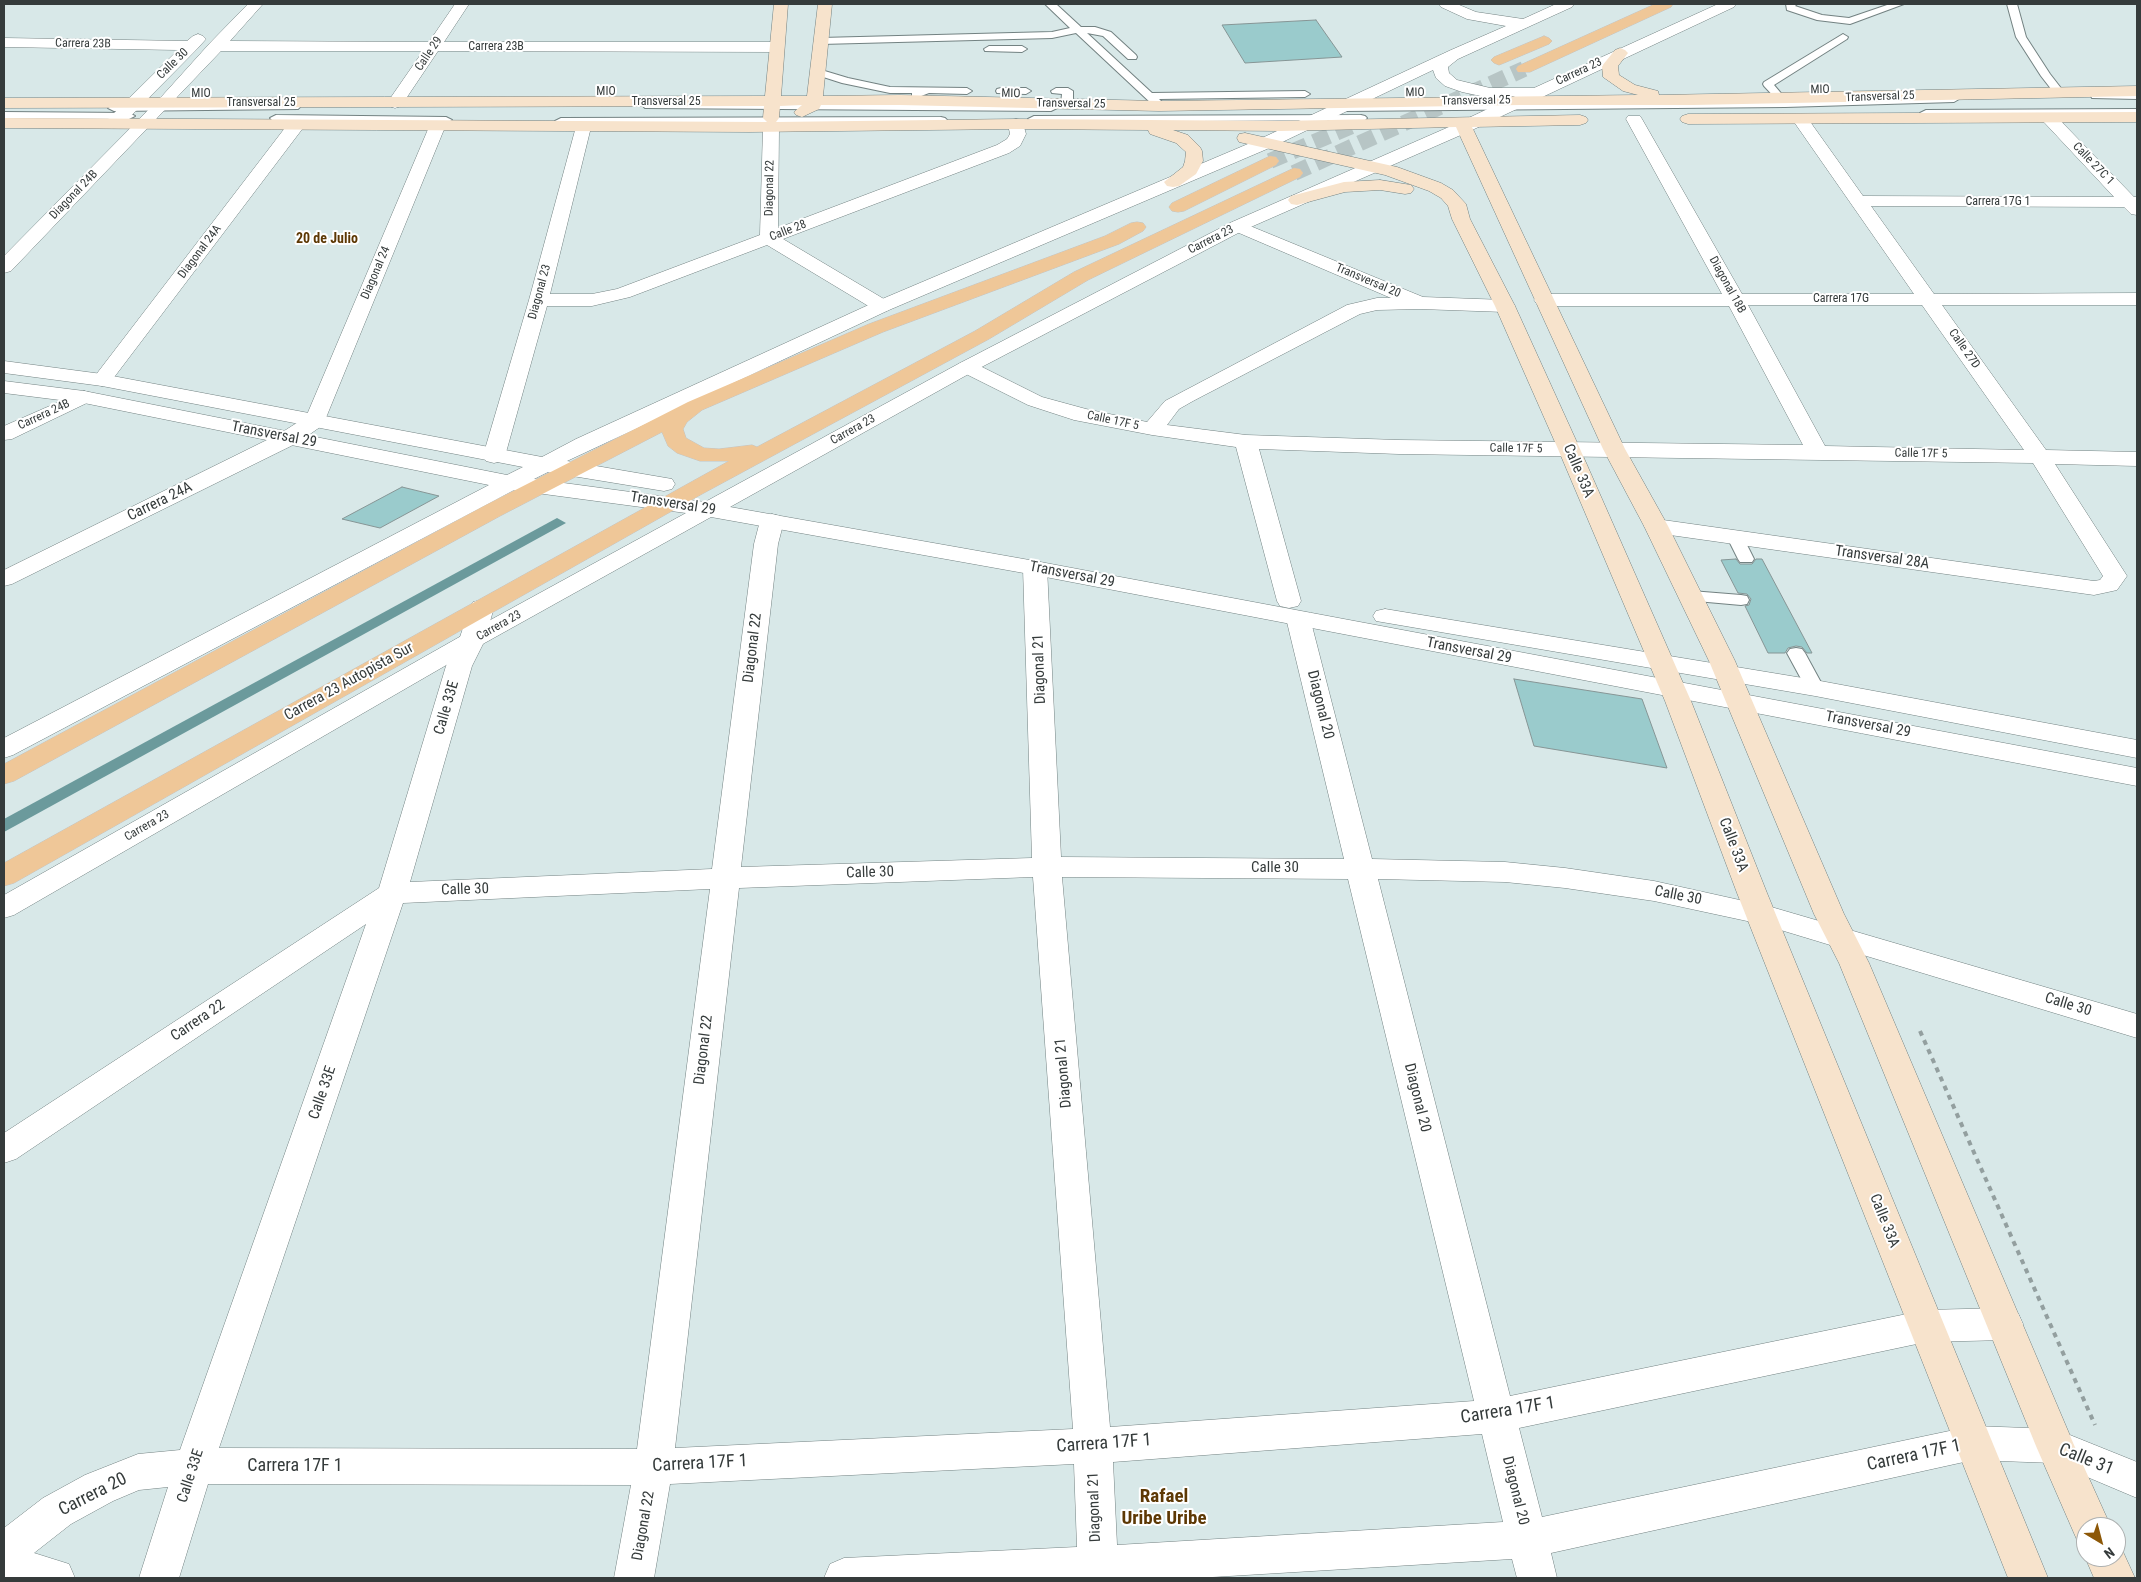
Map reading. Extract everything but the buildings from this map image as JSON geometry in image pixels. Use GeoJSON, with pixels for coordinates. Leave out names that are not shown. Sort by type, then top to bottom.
{"type":"FeatureCollection","features":[{"type":"Feature","properties":{"kind":"main road"},"geometry":{"type":"LineString","coordinates":[[781,4],[776,48],[773,115],[813,103],[825,4]]}},
{"type":"Feature","properties":{"kind":"main road","name":"Carrera 23"},"geometry":{"type":"LineString","coordinates":[[1524,69],[1666,4]]}},
{"type":"Feature","properties":{"kind":"main road"},"geometry":{"type":"LineString","coordinates":[[1499,60],[1559,34]]}},
{"type":"Feature","properties":{"kind":"main road"},"geometry":{"type":"LineString","coordinates":[[1620,53],[1613,60],[1609,69],[1611,77],[1618,82],[1642,92],[1693,100]]}},
{"type":"Feature","properties":{"kind":"main road","name":"Transversal 25"},"geometry":{"type":"LineString","coordinates":[[4,103],[297,124],[437,127],[583,127],[773,115],[813,103],[900,100],[1067,104],[1154,101],[1345,106],[2137,91]]}},
{"type":"Feature","properties":{"kind":"main road","name":"Transversal 25"},"geometry":{"type":"LineString","coordinates":[[4,123],[124,112],[154,113],[395,103],[773,115],[1147,128],[1268,142],[1374,167]]}},
{"type":"Feature","properties":{"kind":"main road","name":"Transversal 25"},"geometry":{"type":"LineString","coordinates":[[1109,126],[1634,119],[2137,117]]}},
{"type":"Feature","properties":{"kind":"main road"},"geometry":{"type":"LineString","coordinates":[[1478,121],[1544,300],[1614,449],[1656,526],[1733,687],[2087,1517]]}},
{"type":"Feature","properties":{"kind":"main road"},"geometry":{"type":"LineString","coordinates":[[1147,128],[1182,139],[1194,151],[1194,161],[1190,170],[1173,182]]}},
{"type":"Feature","properties":{"kind":"main road"},"geometry":{"type":"LineString","coordinates":[[4,775],[492,511],[543,475],[575,469],[695,406],[876,328],[1112,240],[1270,161]]}},
{"type":"Feature","properties":{"kind":"main road","name":"Calle 33A"},"geometry":{"type":"LineString","coordinates":[[1374,167],[1442,190],[1457,204],[1461,219],[1505,306],[1569,449],[1672,689],[2028,1578]]}},
{"type":"Feature","properties":{"kind":"main road","name":"Carrera 23"},"geometry":{"type":"LineString","coordinates":[[694,489],[773,445],[982,335],[1081,276],[1294,172]]}},
{"type":"Feature","properties":{"kind":"main road"},"geometry":{"type":"LineString","coordinates":[[1297,200],[1344,187],[1388,186],[1412,190],[1433,197],[1453,209],[1461,219]]}},
{"type":"Feature","properties":{"kind":"main road"},"geometry":{"type":"LineString","coordinates":[[695,406],[679,418],[672,429],[676,441],[685,448],[700,454],[729,455],[773,445]]}},
{"type":"Feature","properties":{"kind":"main road","name":"Carrera 23 Autopista Sur"},"geometry":{"type":"LineString","coordinates":[[4,876],[694,489]]}},
{"type":"Feature","properties":{"kind":"street","name":"Calle 30"},"geometry":{"type":"LineString","coordinates":[[154,113],[256,4]]}},
{"type":"Feature","properties":{"kind":"street","name":"Calle 29"},"geometry":{"type":"LineString","coordinates":[[395,103],[462,4]]}},
{"type":"Feature","properties":{"kind":"street"},"geometry":{"type":"LineString","coordinates":[[1446,4],[1472,16],[1522,23]]}},
{"type":"Feature","properties":{"kind":"street"},"geometry":{"type":"LineString","coordinates":[[543,475],[882,306],[1268,142],[1522,23],[1567,4]]}},
{"type":"Feature","properties":{"kind":"street","name":"Carrera 23"},"geometry":{"type":"LineString","coordinates":[[4,908],[472,640],[967,367],[1238,226],[1478,121],[1557,82],[1728,4]]}},
{"type":"Feature","properties":{"kind":"street","name":"Calle 30"},"geometry":{"type":"LineString","coordinates":[[124,112],[212,25]]}},
{"type":"Feature","properties":{"kind":"street","name":"Carrera 23B"},"geometry":{"type":"LineString","coordinates":[[4,43],[192,46]]}},
{"type":"Feature","properties":{"kind":"street","name":"Carrera 23B"},"geometry":{"type":"LineString","coordinates":[[216,46],[776,48]]}},
{"type":"Feature","properties":{"kind":"street"},"geometry":{"type":"LineString","coordinates":[[1458,53],[1444,62],[1440,70],[1442,75],[1448,80],[1463,88],[1490,93],[1514,93],[1557,82]]}},
{"type":"Feature","properties":{"kind":"street","name":"Diagonal 24B"},"geometry":{"type":"LineString","coordinates":[[4,267],[154,113]]}},
{"type":"Feature","properties":{"kind":"street","name":"Diagonal 22"},"geometry":{"type":"LineString","coordinates":[[773,115],[769,238],[882,306]]}},
{"type":"Feature","properties":{"kind":"street","name":"Calle 27C 1"},"geometry":{"type":"LineString","coordinates":[[2048,118],[2135,205]]}},
{"type":"Feature","properties":{"kind":"street","name":"Diagonal 18B"},"geometry":{"type":"LineString","coordinates":[[1634,119],[1818,452]]}},
{"type":"Feature","properties":{"kind":"street","name":"Calle 27D"},"geometry":{"type":"LineString","coordinates":[[1800,119],[2040,457],[2115,576],[2108,585]]}},
{"type":"Feature","properties":{"kind":"street","name":"Diagonal 24A"},"geometry":{"type":"LineString","coordinates":[[102,380],[297,124]]}},
{"type":"Feature","properties":{"kind":"street","name":"Calle 28"},"geometry":{"type":"LineString","coordinates":[[539,300],[592,300],[623,293],[1003,149],[1014,142],[1018,134],[1016,124]]}},
{"type":"Feature","properties":{"kind":"street","name":"Diagonal 24"},"geometry":{"type":"LineString","coordinates":[[315,420],[437,127]]}},
{"type":"Feature","properties":{"kind":"street","name":"Diagonal 23"},"geometry":{"type":"LineString","coordinates":[[494,456],[539,300],[583,127]]}},
{"type":"Feature","properties":{"kind":"street","name":"Carrera 17G 1"},"geometry":{"type":"LineString","coordinates":[[1858,201],[2135,205]]}},
{"type":"Feature","properties":{"kind":"street","name":"Transversal 20"},"geometry":{"type":"LineString","coordinates":[[1238,226],[1420,303],[1505,306]]}},
{"type":"Feature","properties":{"kind":"street","name":"Carrera 17G"},"geometry":{"type":"LineString","coordinates":[[1544,300],[2137,299]]}},
{"type":"Feature","properties":{"kind":"street"},"geometry":{"type":"LineString","coordinates":[[1152,429],[1172,406],[1186,397],[1354,309],[1377,304],[1420,303]]}},
{"type":"Feature","properties":{"kind":"street","name":"Calle 17F 5"},"geometry":{"type":"LineString","coordinates":[[967,367],[1036,402],[1082,416],[1152,429],[1246,442],[1399,447],[1818,452],[2137,459]]}},
{"type":"Feature","properties":{"kind":"street","name":"Transversal 29"},"geometry":{"type":"LineString","coordinates":[[4,368],[102,380],[315,420],[494,456],[543,475],[670,503],[1035,568],[1293,609],[1660,662],[1733,687],[2137,777]]}},
{"type":"Feature","properties":{"kind":"street","name":"Transversal 29"},"geometry":{"type":"LineString","coordinates":[[4,387],[84,397],[512,483],[543,475]]}},
{"type":"Feature","properties":{"kind":"street","name":"Carrera 24B"},"geometry":{"type":"LineString","coordinates":[[4,434],[84,397]]}},
{"type":"Feature","properties":{"kind":"street","name":"Carrera 24A"},"geometry":{"type":"LineString","coordinates":[[4,579],[289,438],[315,420]]}},
{"type":"Feature","properties":{"kind":"street","name":"Diagonal 20"},"geometry":{"type":"LineString","coordinates":[[1246,442],[1293,609],[1360,869],[1537,1578]]}},
{"type":"Feature","properties":{"kind":"street","name":"Transversal 29"},"geometry":{"type":"LineString","coordinates":[[575,469],[734,496],[1293,609],[1672,689],[1733,687],[1815,688],[2137,749]]}},
{"type":"Feature","properties":{"kind":"street"},"geometry":{"type":"LineString","coordinates":[[4,749],[512,483]]}},
{"type":"Feature","properties":{"kind":"street","name":"Diagonal 22"},"geometry":{"type":"LineString","coordinates":[[634,1578],[654,1467],[766,544],[772,521]]}},
{"type":"Feature","properties":{"kind":"street","name":"Transversal 28A"},"geometry":{"type":"LineString","coordinates":[[1656,526],[2094,588],[2108,585]]}},
{"type":"Feature","properties":{"kind":"street","name":"Diagonal 21"},"geometry":{"type":"LineString","coordinates":[[1035,568],[1047,867],[1093,1446],[1098,1572]]}},
{"type":"Feature","properties":{"kind":"street","name":"Calle 33E"},"geometry":{"type":"LineString","coordinates":[[159,1578],[194,1466],[392,893],[459,666],[472,640],[482,607]]}},
{"type":"Feature","properties":{"kind":"street","name":"Calle 30"},"geometry":{"type":"LineString","coordinates":[[392,893],[725,878],[1047,867],[1505,872],[1654,890],[1761,914],[2137,1026]]}},
{"type":"Feature","properties":{"kind":"street","name":"Carrera 22"},"geometry":{"type":"LineString","coordinates":[[4,1150],[392,893]]}},
{"type":"Feature","properties":{"kind":"street","name":"Carrera 17F 1"},"geometry":{"type":"LineString","coordinates":[[194,1466],[654,1467],[1093,1446],[1496,1416],[1926,1326],[2005,1324]]}},
{"type":"Feature","properties":{"kind":"street","name":"Carrera 17F 1"},"geometry":{"type":"LineString","coordinates":[[844,1578],[1098,1572],[1527,1538],[1973,1443]]}},
{"type":"Feature","properties":{"kind":"street","name":"Calle 31"},"geometry":{"type":"LineString","coordinates":[[1973,1443],[2055,1446],[2126,1476]]}},
{"type":"Feature","properties":{"kind":"street","name":"Carrera 20"},"geometry":{"type":"LineString","coordinates":[[4,1552],[57,1511],[99,1488],[138,1472],[194,1466]]}},
{"type":"Feature","properties":{"kind":"street"},"geometry":{"type":"LineString","coordinates":[[4,1565],[55,1578]]}},
{"type":"Feature","properties":{"kind":"lane"},"geometry":{"type":"LineString","coordinates":[[1050,4],[1154,101],[1305,94]]}},
{"type":"Feature","properties":{"kind":"lane"},"geometry":{"type":"LineString","coordinates":[[1792,4],[1790,5],[1791,8],[1821,18],[1850,21],[1899,4]]}},
{"type":"Feature","properties":{"kind":"lane"},"geometry":{"type":"LineString","coordinates":[[2012,4],[2021,37],[2046,76],[2059,92]]}},
{"type":"Feature","properties":{"kind":"lane"},"geometry":{"type":"LineString","coordinates":[[821,41],[1052,35],[1078,30],[1095,30],[1107,34],[1132,57]]}},
{"type":"Feature","properties":{"kind":"lane"},"geometry":{"type":"LineString","coordinates":[[1780,98],[1768,84],[1843,37]]}},
{"type":"Feature","properties":{"kind":"lane"},"geometry":{"type":"LineString","coordinates":[[879,40],[878,47],[907,50]]}},
{"type":"Feature","properties":{"kind":"lane"},"geometry":{"type":"LineString","coordinates":[[974,49],[1022,49]]}},
{"type":"Feature","properties":{"kind":"lane"},"geometry":{"type":"LineString","coordinates":[[818,72],[846,81],[890,90],[967,91]]}},
{"type":"Feature","properties":{"kind":"lane"},"geometry":{"type":"LineString","coordinates":[[900,100],[927,90]]}},
{"type":"Feature","properties":{"kind":"lane"},"geometry":{"type":"LineString","coordinates":[[1001,91],[1026,91]]}},
{"type":"Feature","properties":{"kind":"lane"},"geometry":{"type":"LineString","coordinates":[[1056,91],[1068,91],[1067,104]]}},
{"type":"Feature","properties":{"kind":"lane","name":"MIO"},"geometry":{"type":"LineString","coordinates":[[1514,103],[1785,104],[1990,97],[2137,96]]}},
{"type":"Feature","properties":{"kind":"lane","name":"MIO"},"geometry":{"type":"LineString","coordinates":[[813,103],[1162,109],[1345,106]]}},
{"type":"Feature","properties":{"kind":"lane"},"geometry":{"type":"LineString","coordinates":[[4,107],[124,112]]}},
{"type":"Feature","properties":{"kind":"lane"},"geometry":{"type":"LineString","coordinates":[[4,115],[124,112]]}},
{"type":"Feature","properties":{"kind":"lane","name":"MIO"},"geometry":{"type":"LineString","coordinates":[[1478,121],[2137,112]]}},
{"type":"Feature","properties":{"kind":"lane","name":"MIO"},"geometry":{"type":"LineString","coordinates":[[154,113],[773,115],[1310,122]]}},
{"type":"Feature","properties":{"kind":"lane"},"geometry":{"type":"LineString","coordinates":[[1735,537],[1746,559]]}},
{"type":"Feature","properties":{"kind":"lane"},"geometry":{"type":"LineString","coordinates":[[1691,596],[1741,600]]}},
{"type":"Feature","properties":{"kind":"lane"},"geometry":{"type":"LineString","coordinates":[[1796,653],[1815,688]]}},
{"type":"Feature","properties":{"kind":"path"},"geometry":{"type":"LineString","coordinates":[[1919,1030],[2126,1476]]}},
{"type":"Feature","properties":{"kind":"water"},"geometry":{"type":"Polygon","coordinates":[[[557,518],[566,523],[4,832],[4,819],[557,518]]]}},
{"type":"Feature","properties":{"kind":"tunnel"},"geometry":{"type":"LineString","coordinates":[[1294,173],[1524,69]]}},
{"type":"Feature","properties":{"kind":"tunnel"},"geometry":{"type":"LineString","coordinates":[[1270,161],[1354,125]]}},
{"type":"Feature","properties":{"kind":"district","name":"20 de Julio"},"geometry":{"type":"Point","coordinates":[327,239]}},
{"type":"Feature","properties":{"kind":"district","name":"Rafael Uribe Uribe"},"geometry":{"type":"Point","coordinates":[1164,1508]}}]}
